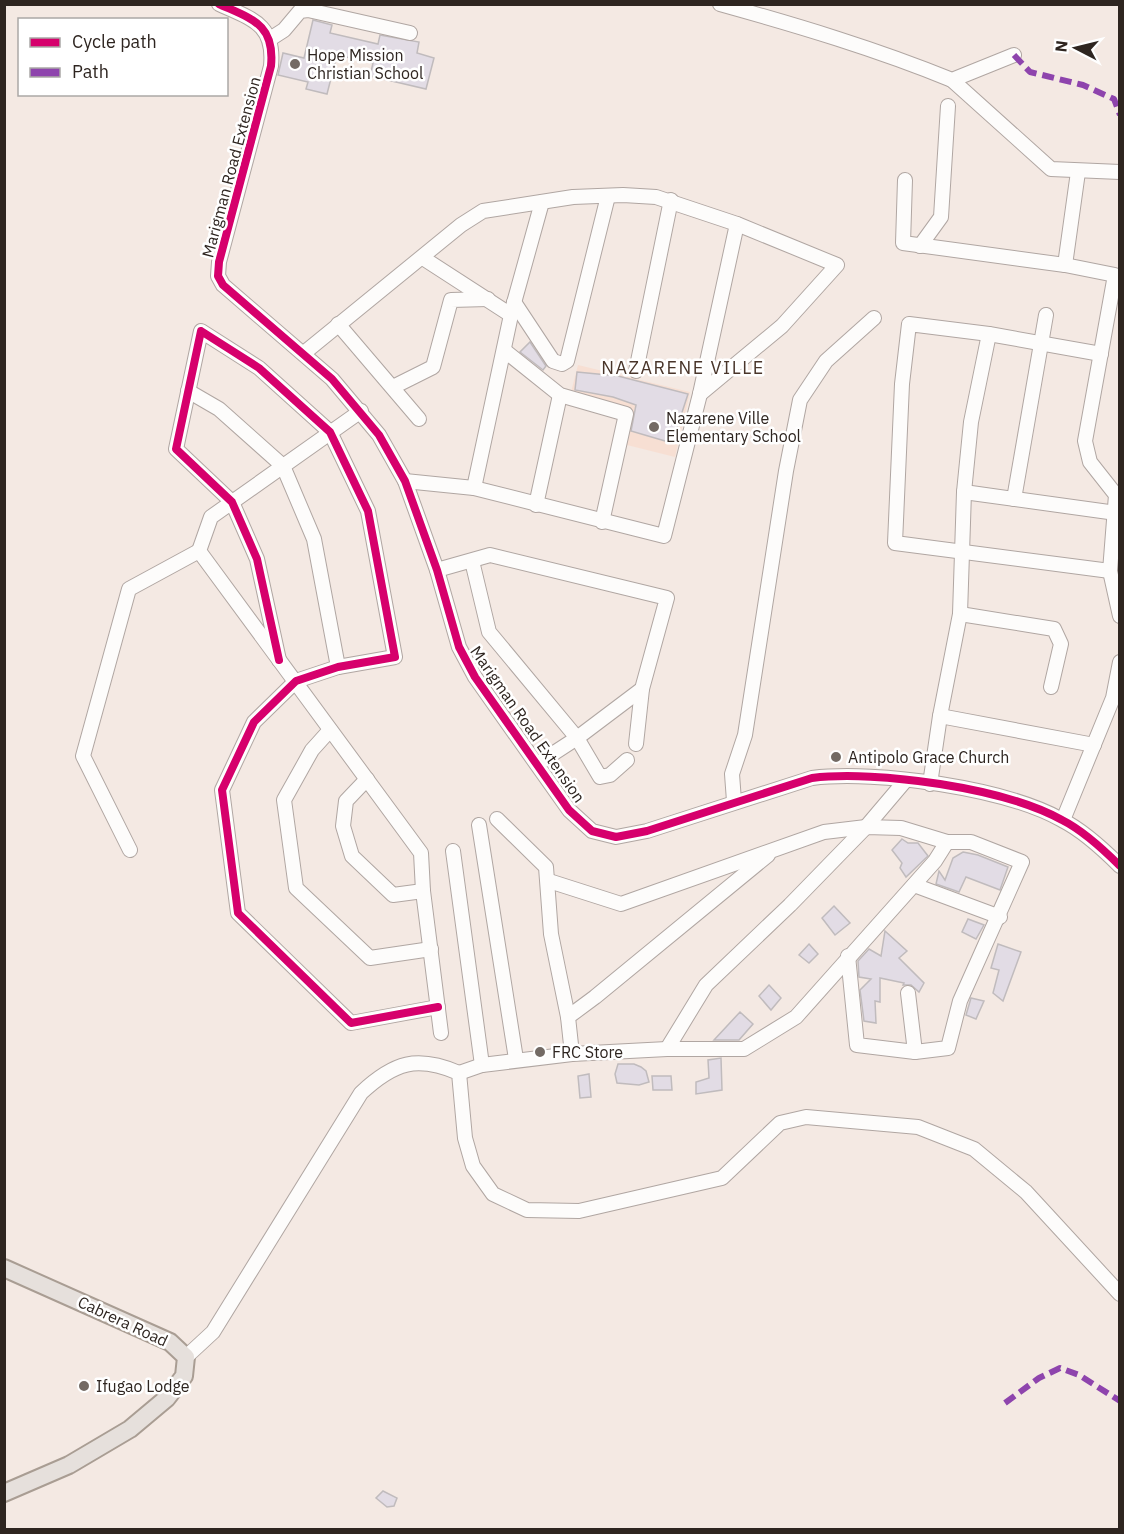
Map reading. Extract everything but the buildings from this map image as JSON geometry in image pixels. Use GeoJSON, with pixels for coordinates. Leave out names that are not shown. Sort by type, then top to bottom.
{"type":"FeatureCollection","features":[{"type":"Feature","properties":{"kind":"main road","name":"Cabrera Road"},"geometry":{"type":"LineString","coordinates":[[4,1268],[170,1342],[186,1357],[184,1376],[167,1398],[130,1429],[69,1465],[4,1493]]}},
{"type":"Feature","properties":{"kind":"street"},"geometry":{"type":"LineString","coordinates":[[219,4],[254,20],[270,39],[284,30],[300,11],[308,10],[410,33]]}},
{"type":"Feature","properties":{"kind":"street"},"geometry":{"type":"LineString","coordinates":[[720,4],[810,28],[884,52],[952,80],[1052,169],[1078,172],[1119,172]]}},
{"type":"Feature","properties":{"kind":"street","name":"Marigman Road Extension"},"geometry":{"type":"LineString","coordinates":[[270,39],[272,66],[219,262],[218,276],[223,285],[304,353],[361,411],[379,435],[405,481],[437,570],[459,647],[475,677],[570,810],[592,831],[616,837],[647,831],[734,801],[812,778],[840,775],[905,781],[1005,796],[1063,820],[1119,866]]}},
{"type":"Feature","properties":{"kind":"street"},"geometry":{"type":"LineString","coordinates":[[952,80],[1014,55]]}},
{"type":"Feature","properties":{"kind":"street"},"geometry":{"type":"LineString","coordinates":[[920,246],[941,216],[948,106]]}},
{"type":"Feature","properties":{"kind":"street"},"geometry":{"type":"LineString","coordinates":[[1065,265],[1078,172]]}},
{"type":"Feature","properties":{"kind":"street"},"geometry":{"type":"LineString","coordinates":[[905,180],[903,243],[1065,265],[1115,275],[1085,441],[1090,462],[1116,495],[1110,571],[1119,616]]}},
{"type":"Feature","properties":{"kind":"street"},"geometry":{"type":"LineString","coordinates":[[304,353],[423,258],[460,225],[483,211],[542,202],[608,196],[656,197],[671,200],[737,224],[837,264],[782,326],[700,394]]}},
{"type":"Feature","properties":{"kind":"street"},"geometry":{"type":"LineString","coordinates":[[423,258],[488,299],[512,308],[553,361],[562,364],[567,361],[608,196]]}},
{"type":"Feature","properties":{"kind":"street"},"geometry":{"type":"LineString","coordinates":[[636,371],[671,200]]}},
{"type":"Feature","properties":{"kind":"street"},"geometry":{"type":"LineString","coordinates":[[474,488],[505,351],[512,308],[542,202]]}},
{"type":"Feature","properties":{"kind":"street"},"geometry":{"type":"LineString","coordinates":[[405,481],[474,488],[664,536],[700,394],[737,224]]}},
{"type":"Feature","properties":{"kind":"street"},"geometry":{"type":"LineString","coordinates":[[393,387],[434,367],[451,300],[488,299]]}},
{"type":"Feature","properties":{"kind":"street"},"geometry":{"type":"LineString","coordinates":[[1014,499],[1046,315]]}},
{"type":"Feature","properties":{"kind":"street"},"geometry":{"type":"LineString","coordinates":[[734,801],[732,774],[745,735],[797,408],[826,361],[874,318]]}},
{"type":"Feature","properties":{"kind":"street"},"geometry":{"type":"LineString","coordinates":[[338,324],[419,419]]}},
{"type":"Feature","properties":{"kind":"street"},"geometry":{"type":"LineString","coordinates":[[1101,354],[989,334],[909,324],[902,384],[895,543],[1110,571]]}},
{"type":"Feature","properties":{"kind":"street"},"geometry":{"type":"LineString","coordinates":[[279,660],[257,559],[232,502],[176,449],[201,331],[259,368],[330,432],[368,511],[395,657],[338,668],[296,681],[254,722],[222,790],[238,913],[351,1023],[438,1006]]}},
{"type":"Feature","properties":{"kind":"street"},"geometry":{"type":"LineString","coordinates":[[930,784],[940,716],[960,614],[964,551],[964,492],[971,422],[989,334]]}},
{"type":"Feature","properties":{"kind":"street"},"geometry":{"type":"LineString","coordinates":[[505,351],[560,395],[626,414],[602,522]]}},
{"type":"Feature","properties":{"kind":"street"},"geometry":{"type":"LineString","coordinates":[[189,391],[219,409],[283,466],[314,539],[338,668]]}},
{"type":"Feature","properties":{"kind":"street"},"geometry":{"type":"LineString","coordinates":[[536,505],[560,395]]}},
{"type":"Feature","properties":{"kind":"street"},"geometry":{"type":"LineString","coordinates":[[130,850],[83,756],[129,589],[199,551],[211,518],[361,411]]}},
{"type":"Feature","properties":{"kind":"street"},"geometry":{"type":"LineString","coordinates":[[964,492],[1116,513]]}},
{"type":"Feature","properties":{"kind":"street"},"geometry":{"type":"LineString","coordinates":[[199,551],[422,853],[423,891],[441,1033]]}},
{"type":"Feature","properties":{"kind":"street"},"geometry":{"type":"LineString","coordinates":[[437,570],[490,555],[667,598],[642,689],[636,744]]}},
{"type":"Feature","properties":{"kind":"street"},"geometry":{"type":"LineString","coordinates":[[472,561],[489,632],[577,738],[600,777],[610,775],[627,760]]}},
{"type":"Feature","properties":{"kind":"street"},"geometry":{"type":"LineString","coordinates":[[960,614],[1054,629],[1061,644],[1051,687]]}},
{"type":"Feature","properties":{"kind":"street"},"geometry":{"type":"LineString","coordinates":[[1063,820],[1113,698],[1119,662]]}},
{"type":"Feature","properties":{"kind":"street"},"geometry":{"type":"LineString","coordinates":[[537,764],[577,738],[642,689]]}},
{"type":"Feature","properties":{"kind":"street"},"geometry":{"type":"LineString","coordinates":[[940,716],[1094,745]]}},
{"type":"Feature","properties":{"kind":"street"},"geometry":{"type":"LineString","coordinates":[[330,730],[312,750],[284,800],[296,888],[370,957],[431,949]]}},
{"type":"Feature","properties":{"kind":"street"},"geometry":{"type":"LineString","coordinates":[[367,779],[346,801],[343,826],[352,856],[393,895],[423,891]]}},
{"type":"Feature","properties":{"kind":"street"},"geometry":{"type":"LineString","coordinates":[[667,1049],[706,985],[790,905],[866,827],[905,781]]}},
{"type":"Feature","properties":{"kind":"street"},"geometry":{"type":"LineString","coordinates":[[497,819],[546,867],[549,881],[551,934],[573,1054]]}},
{"type":"Feature","properties":{"kind":"street"},"geometry":{"type":"LineString","coordinates":[[479,825],[516,1059]]}},
{"type":"Feature","properties":{"kind":"street"},"geometry":{"type":"LineString","coordinates":[[549,881],[621,904],[824,832],[866,827],[901,828],[947,842],[971,842],[1022,862],[960,1001],[948,1048],[915,1052],[857,1045],[848,956]]}},
{"type":"Feature","properties":{"kind":"street"},"geometry":{"type":"LineString","coordinates":[[186,1357],[213,1332],[361,1093],[376,1079],[391,1070],[417,1062],[440,1065],[459,1073],[482,1065],[516,1059],[573,1054],[667,1049],[744,1049],[796,1017],[935,861],[947,842]]}},
{"type":"Feature","properties":{"kind":"street"},"geometry":{"type":"LineString","coordinates":[[568,1017],[596,997],[778,847]]}},
{"type":"Feature","properties":{"kind":"street"},"geometry":{"type":"LineString","coordinates":[[453,850],[482,1065]]}},
{"type":"Feature","properties":{"kind":"street"},"geometry":{"type":"LineString","coordinates":[[914,885],[999,917]]}},
{"type":"Feature","properties":{"kind":"street"},"geometry":{"type":"LineString","coordinates":[[908,993],[915,1052]]}},
{"type":"Feature","properties":{"kind":"street"},"geometry":{"type":"LineString","coordinates":[[459,1073],[465,1138],[473,1166],[493,1194],[527,1210],[579,1212],[722,1178],[780,1123],[806,1117],[918,1127],[974,1149],[983,1156],[1026,1192],[1119,1294]]}},
{"type":"Feature","properties":{"kind":"shaded area","name":"Nazarene Ville Elementary School"},"geometry":{"type":"Polygon","coordinates":[[[578,365],[690,392],[675,457],[623,444],[631,411],[570,396],[578,365]]]}},
{"type":"Feature","properties":{"kind":"marked path"},"geometry":{"type":"LineString","coordinates":[[1014,55],[1030,72],[1083,85],[1114,99],[1120,115]]}},
{"type":"Feature","properties":{"kind":"marked path"},"geometry":{"type":"LineString","coordinates":[[1005,1403],[1039,1378],[1060,1368],[1079,1375],[1120,1401]]}},
{"type":"Feature","properties":{"kind":"cycle path"},"geometry":{"type":"LineString","coordinates":[[219,4],[251,19],[265,32],[271,52],[271,66],[219,262],[218,276],[223,285],[332,379],[379,435],[405,481],[437,570],[459,647],[475,677],[569,810],[592,831],[616,837],[647,831],[812,778],[839,776],[905,779],[975,791],[1038,809],[1077,829],[1120,866]]}},
{"type":"Feature","properties":{"kind":"cycle path"},"geometry":{"type":"LineString","coordinates":[[279,660],[257,559],[232,502],[176,449],[201,331],[259,368],[330,432],[368,511],[395,657],[338,667],[296,681],[254,722],[222,790],[238,913],[351,1023],[438,1007]]}},
{"type":"Feature","properties":{"kind":"place","name":"Hope Mission Christian School"},"geometry":{"type":"Point","coordinates":[295,64]}},
{"type":"Feature","properties":{"kind":"place","name":"Nazarene Ville Elementary School"},"geometry":{"type":"Point","coordinates":[654,427]}},
{"type":"Feature","properties":{"kind":"place","name":"Antipolo Grace Church"},"geometry":{"type":"Point","coordinates":[836,757]}},
{"type":"Feature","properties":{"kind":"place","name":"FRC Store"},"geometry":{"type":"Point","coordinates":[540,1052]}},
{"type":"Feature","properties":{"kind":"place","name":"Ifugao Lodge"},"geometry":{"type":"Point","coordinates":[84,1386]}},
{"type":"Feature","properties":{"kind":"district","name":"NAZARENE VILLE"},"geometry":{"type":"Point","coordinates":[683,367]}}]}
